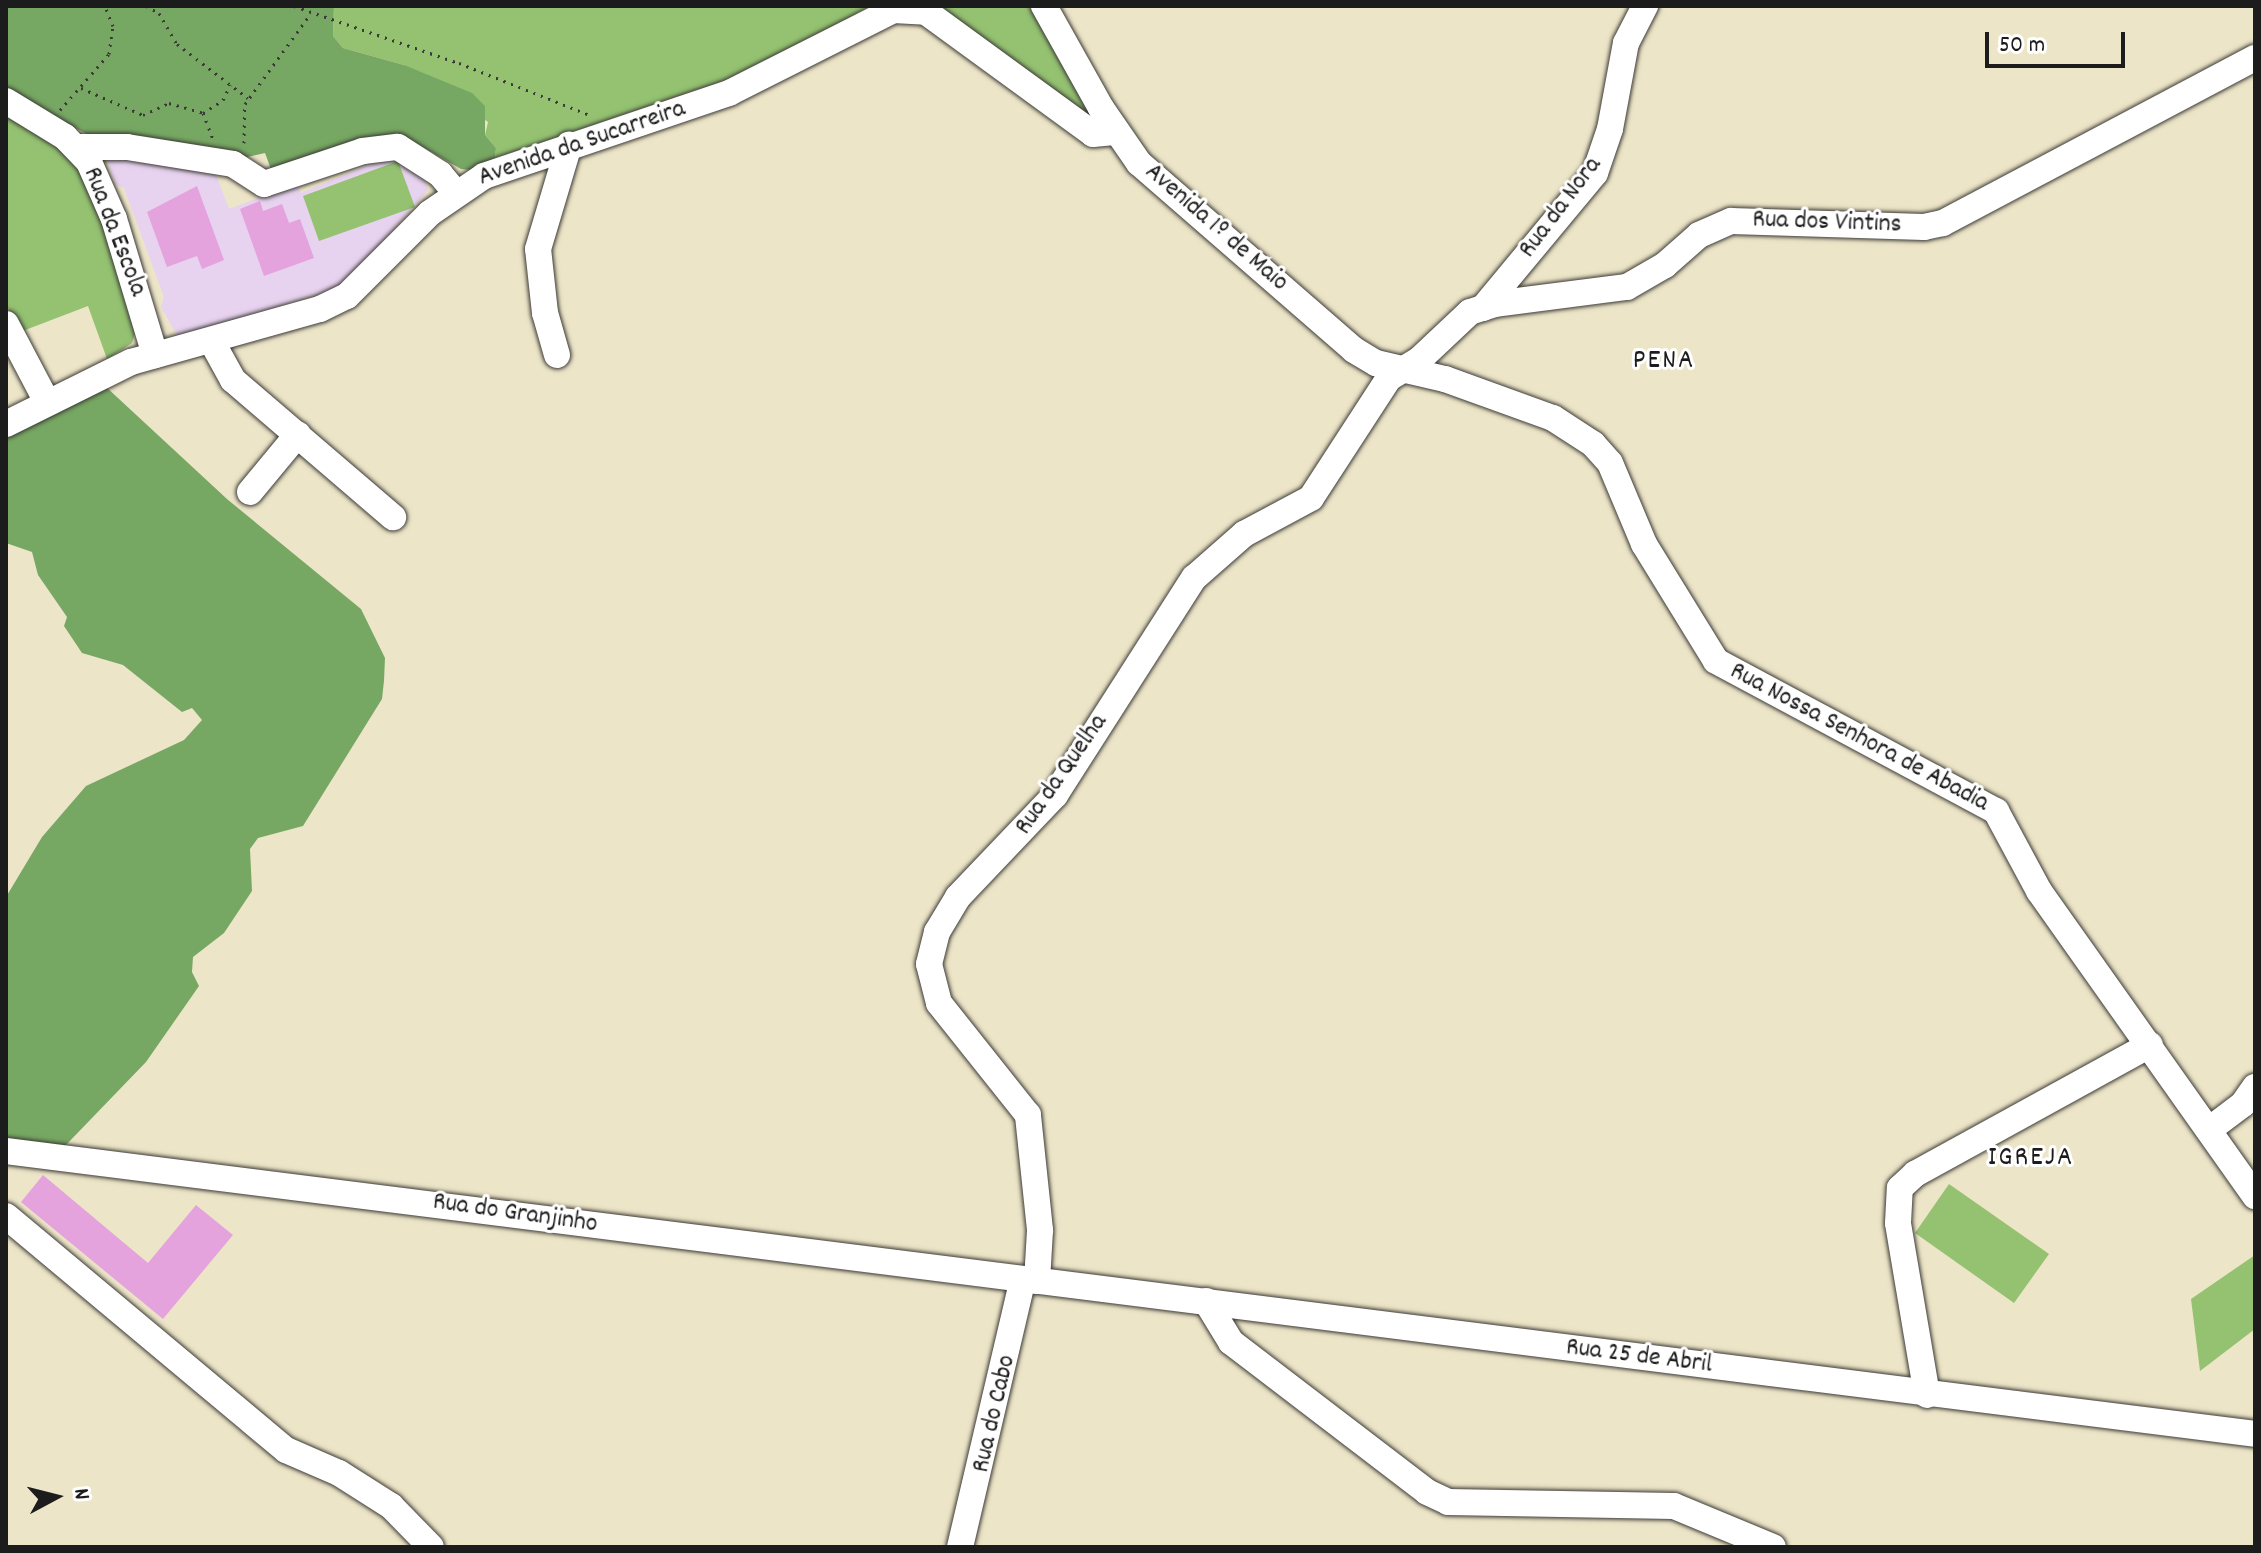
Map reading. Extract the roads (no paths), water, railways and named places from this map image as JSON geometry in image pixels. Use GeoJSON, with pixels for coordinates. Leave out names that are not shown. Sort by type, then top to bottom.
{"type":"FeatureCollection","features":[{"type":"Feature","properties":{"kind":"street","name":"Avenida 1º de Maio"},"geometry":{"type":"LineString","coordinates":[[1044,6],[1117,132],[1165,190],[1354,350],[1402,369]]}},
{"type":"Feature","properties":{"kind":"street","name":"Rua da Nora"},"geometry":{"type":"LineString","coordinates":[[1483,308],[1595,173],[1610,129],[1626,43],[1645,6]]}},
{"type":"Feature","properties":{"kind":"street","name":"Avenida da Sucarreira"},"geometry":{"type":"LineString","coordinates":[[6,424],[47,402],[155,355],[212,342],[347,296],[455,192],[569,145],[729,93],[862,22],[906,8],[926,12],[953,28],[1093,134],[1117,132]]}},
{"type":"Feature","properties":{"kind":"street","name":"Rua dos Vintins"},"geometry":{"type":"LineString","coordinates":[[1402,369],[1419,360],[1470,312],[1627,287],[1665,265],[1699,235],[1731,221],[1924,227],[1943,223],[2255,58]]}},
{"type":"Feature","properties":{"kind":"street","name":"Rua da Escola"},"geometry":{"type":"LineString","coordinates":[[6,101],[46,124],[77,147],[114,219],[155,355]]}},
{"type":"Feature","properties":{"kind":"street"},"geometry":{"type":"LineString","coordinates":[[557,355],[545,313],[538,249],[569,145]]}},
{"type":"Feature","properties":{"kind":"street"},"geometry":{"type":"LineString","coordinates":[[77,147],[127,147],[227,163],[264,184],[363,151],[398,147],[440,174],[455,192]]}},
{"type":"Feature","properties":{"kind":"street"},"geometry":{"type":"LineString","coordinates":[[6,324],[47,402]]}},
{"type":"Feature","properties":{"kind":"street"},"geometry":{"type":"LineString","coordinates":[[212,342],[233,380],[393,517]]}},
{"type":"Feature","properties":{"kind":"street","name":"Rua Nossa Senhora de Abadia"},"geometry":{"type":"LineString","coordinates":[[1402,369],[1445,379],[1553,418],[1593,444],[1610,463],[1644,544],[1716,661],[1996,811],[2039,891],[2255,1196]]}},
{"type":"Feature","properties":{"kind":"street","name":"Rua da Quelha"},"geometry":{"type":"LineString","coordinates":[[1030,1280],[1040,1230],[1028,1115],[939,1003],[929,964],[937,932],[958,897],[1055,795],[1194,578],[1244,534],[1311,498],[1389,378],[1402,369]]}},
{"type":"Feature","properties":{"kind":"street"},"geometry":{"type":"LineString","coordinates":[[250,492],[298,434]]}},
{"type":"Feature","properties":{"kind":"street"},"geometry":{"type":"LineString","coordinates":[[1927,1395],[1898,1223],[1900,1188],[1915,1174],[2150,1045]]}},
{"type":"Feature","properties":{"kind":"street"},"geometry":{"type":"LineString","coordinates":[[2210,1129],[2243,1104],[2255,1087]]}},
{"type":"Feature","properties":{"kind":"street","name":"Rua do Granjinho"},"geometry":{"type":"LineString","coordinates":[[6,1151],[1030,1280]]}},
{"type":"Feature","properties":{"kind":"street"},"geometry":{"type":"LineString","coordinates":[[6,1216],[286,1450],[373,1494],[409,1521],[431,1547]]}},
{"type":"Feature","properties":{"kind":"street","name":"Rua 25 de Abril"},"geometry":{"type":"LineString","coordinates":[[1030,1280],[2255,1434]]}},
{"type":"Feature","properties":{"kind":"street","name":"Rua do Cabo"},"geometry":{"type":"LineString","coordinates":[[960,1547],[1030,1280]]}},
{"type":"Feature","properties":{"kind":"street"},"geometry":{"type":"LineString","coordinates":[[1206,1301],[1231,1342],[1427,1492],[1448,1502],[1674,1506],[1773,1547]]}},
{"type":"Feature","properties":{"kind":"district","name":"PENA"},"geometry":{"type":"Point","coordinates":[1664,362]}},
{"type":"Feature","properties":{"kind":"district","name":"IGREJA"},"geometry":{"type":"Point","coordinates":[2031,1159]}}]}
